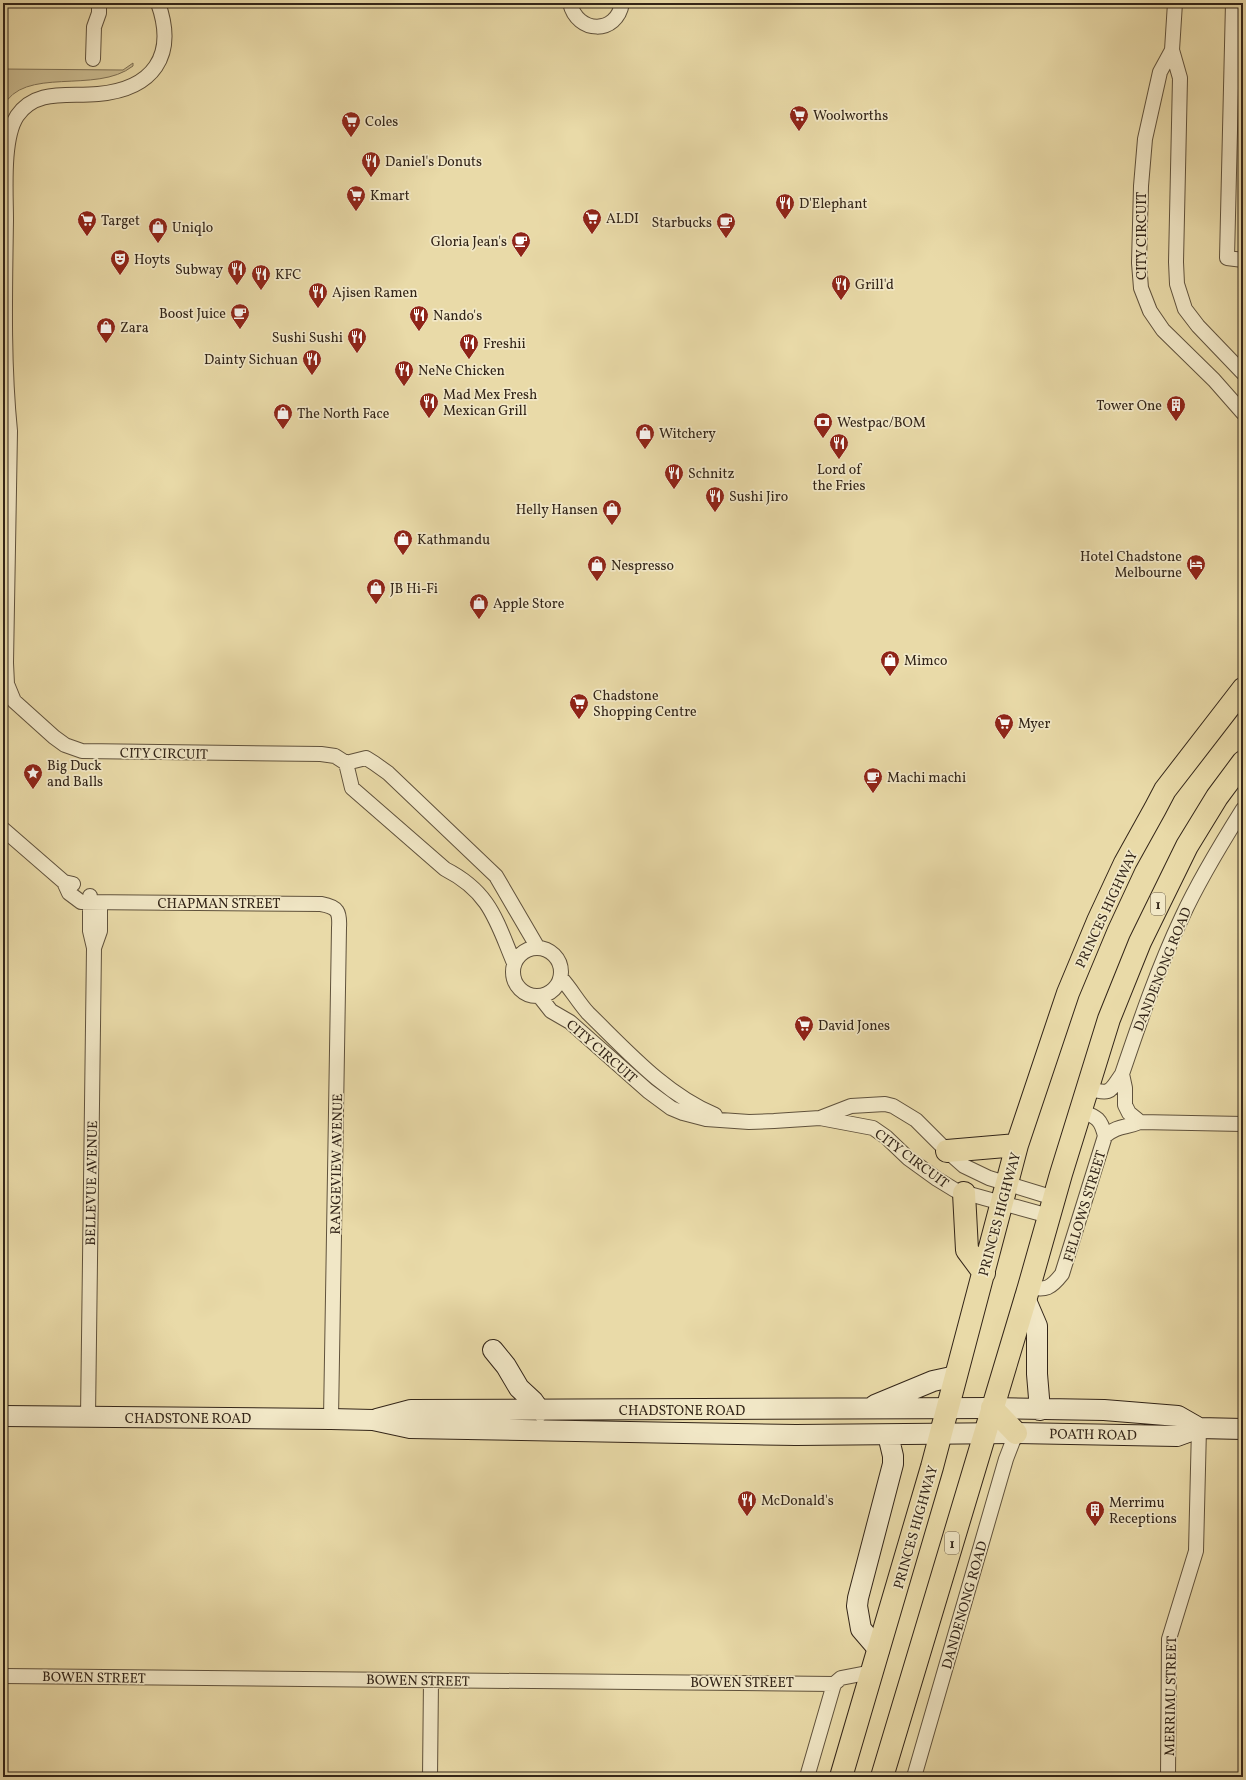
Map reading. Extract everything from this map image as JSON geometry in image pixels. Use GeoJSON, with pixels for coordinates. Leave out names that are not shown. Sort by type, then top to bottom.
{"type":"FeatureCollection","features":[{"type":"Feature","properties":{"kind":"highway","name":"PRINCES HIGHWAY"},"geometry":{"type":"LineString","coordinates":[[841,1777],[941,1434],[1017,1146],[1068,993],[1098,921],[1125,863],[1166,790],[1243,689]]}},
{"type":"Feature","properties":{"kind":"highway","name":"1"},"geometry":{"type":"LineString","coordinates":[[882,1777],[1109,1019],[1122,985],[1156,909],[1187,846],[1217,798],[1243,762]]}},
{"type":"Feature","properties":{"kind":"highway"},"geometry":{"type":"LineString","coordinates":[[947,1152],[1017,1146]]}},
{"type":"Feature","properties":{"kind":"highway"},"geometry":{"type":"LineString","coordinates":[[964,1193],[967,1250],[984,1273]]}},
{"type":"Feature","properties":{"kind":"highway"},"geometry":{"type":"LineString","coordinates":[[992,1408],[1016,1433]]}},
{"type":"Feature","properties":{"kind":"street"},"geometry":{"type":"LineString","coordinates":[[93,59],[94,27],[99,13],[99,3]]}},
{"type":"Feature","properties":{"kind":"street","name":"CITY CIRCUIT"},"geometry":{"type":"LineString","coordinates":[[158,3],[164,22],[165,44],[163,54],[152,73],[137,83],[112,92],[56,95],[38,98],[29,103],[20,111],[12,123],[10,130],[7,166],[4,317],[7,400],[10,431],[6,663],[7,684],[14,700],[54,737],[65,745],[82,751],[321,754],[335,756],[346,764]]}},
{"type":"Feature","properties":{"kind":"street"},"geometry":{"type":"LineString","coordinates":[[570,3],[571,9],[577,19],[585,24],[595,27],[604,25],[613,20],[618,15],[622,3]]}},
{"type":"Feature","properties":{"kind":"street","name":"CITY CIRCUIT"},"geometry":{"type":"LineString","coordinates":[[1175,3],[1172,50],[1180,78],[1176,262],[1179,293],[1185,310],[1191,319],[1243,373]]}},
{"type":"Feature","properties":{"kind":"street"},"geometry":{"type":"LineString","coordinates":[[1233,3],[1227,258],[1243,260]]}},
{"type":"Feature","properties":{"kind":"street","name":"CITY CIRCUIT"},"geometry":{"type":"LineString","coordinates":[[1172,50],[1160,72],[1145,139],[1141,186],[1139,263],[1141,288],[1150,311],[1163,330],[1214,380],[1243,413]]}},
{"type":"Feature","properties":{"kind":"street"},"geometry":{"type":"LineString","coordinates":[[514,963],[524,952],[538,948],[547,950],[560,964],[561,978],[554,990],[540,997],[526,994],[516,986],[513,972],[514,963],[498,921],[483,898],[474,888],[460,877],[445,869],[352,788],[346,764],[366,758],[374,762],[486,865],[504,887],[515,911],[538,948]]}},
{"type":"Feature","properties":{"kind":"street","name":"DANDENONG ROAD"},"geometry":{"type":"LineString","coordinates":[[1088,1088],[1101,1093],[1106,1092],[1112,1089],[1122,1074],[1160,968],[1182,917],[1224,838],[1243,809]]}},
{"type":"Feature","properties":{"kind":"street","name":"CHAPMAN STREET"},"geometry":{"type":"LineString","coordinates":[[3,829],[64,882],[69,893],[81,902],[321,904],[329,905],[337,910]]}},
{"type":"Feature","properties":{"kind":"street","name":"BELLEVUE AVENUE"},"geometry":{"type":"LineString","coordinates":[[88,1417],[94,948],[100,931],[93,901]]}},
{"type":"Feature","properties":{"kind":"street","name":"RANGEVIEW AVENUE"},"geometry":{"type":"LineString","coordinates":[[331,1419],[340,921],[337,910]]}},
{"type":"Feature","properties":{"kind":"street","name":"CITY CIRCUIT"},"geometry":{"type":"LineString","coordinates":[[561,978],[588,1013],[655,1077],[691,1103],[704,1110],[735,1121]]}},
{"type":"Feature","properties":{"kind":"street","name":"CITY CIRCUIT"},"geometry":{"type":"LineString","coordinates":[[540,997],[551,1011],[570,1022],[660,1101],[671,1108],[692,1116],[735,1121],[774,1121],[820,1118],[851,1106],[885,1104],[893,1106],[916,1120],[947,1152],[964,1166],[989,1178],[1005,1194],[1052,1207]]}},
{"type":"Feature","properties":{"kind":"street"},"geometry":{"type":"LineString","coordinates":[[1122,1074],[1125,1088],[1124,1105],[1140,1122]]}},
{"type":"Feature","properties":{"kind":"street"},"geometry":{"type":"LineString","coordinates":[[1081,1111],[1096,1117],[1101,1123],[1105,1136]]}},
{"type":"Feature","properties":{"kind":"street","name":"CITY CIRCUIT"},"geometry":{"type":"LineString","coordinates":[[820,1118],[848,1125],[873,1128],[886,1137],[908,1158],[937,1180],[964,1193],[1005,1194],[1052,1207]]}},
{"type":"Feature","properties":{"kind":"street","name":"FELLOWS STREET"},"geometry":{"type":"LineString","coordinates":[[1027,1292],[1047,1288],[1054,1284],[1062,1274],[1105,1136],[1119,1127],[1133,1125],[1140,1122],[1243,1124]]}},
{"type":"Feature","properties":{"kind":"street"},"geometry":{"type":"LineString","coordinates":[[1027,1292],[1037,1326],[1037,1374],[1040,1410]]}},
{"type":"Feature","properties":{"kind":"street"},"geometry":{"type":"LineString","coordinates":[[493,1350],[506,1366],[519,1388],[533,1401],[540,1411]]}},
{"type":"Feature","properties":{"kind":"street"},"geometry":{"type":"LineString","coordinates":[[868,1408],[933,1381],[956,1376]]}},
{"type":"Feature","properties":{"kind":"street","name":"CHADSTONE ROAD"},"geometry":{"type":"LineString","coordinates":[[373,1420],[411,1410],[540,1411],[992,1408]]}},
{"type":"Feature","properties":{"kind":"street","name":"POATH ROAD"},"geometry":{"type":"LineString","coordinates":[[992,1408],[1104,1410],[1178,1416],[1199,1428]]}},
{"type":"Feature","properties":{"kind":"street","name":"CHADSTONE ROAD"},"geometry":{"type":"LineString","coordinates":[[3,1416],[373,1420],[410,1428],[888,1435],[984,1433]]}},
{"type":"Feature","properties":{"kind":"street","name":"POATH ROAD"},"geometry":{"type":"LineString","coordinates":[[984,1433],[1177,1436],[1199,1428],[1243,1429]]}},
{"type":"Feature","properties":{"kind":"street","name":"MERRIMU STREET"},"geometry":{"type":"LineString","coordinates":[[1168,1777],[1169,1639],[1196,1551],[1199,1428]]}},
{"type":"Feature","properties":{"kind":"street","name":"DANDENONG ROAD"},"geometry":{"type":"LineString","coordinates":[[914,1777],[1006,1459],[1016,1433]]}},
{"type":"Feature","properties":{"kind":"street"},"geometry":{"type":"LineString","coordinates":[[879,1650],[861,1629],[857,1606],[860,1587],[891,1474],[893,1456],[888,1435]]}},
{"type":"Feature","properties":{"kind":"street"},"geometry":{"type":"LineString","coordinates":[[807,1777],[834,1684],[841,1678],[872,1672]]}},
{"type":"Feature","properties":{"kind":"street","name":"BOWEN STREET"},"geometry":{"type":"LineString","coordinates":[[3,1676],[834,1684]]}},
{"type":"Feature","properties":{"kind":"street"},"geometry":{"type":"LineString","coordinates":[[430,1777],[432,1680]]}},
{"type":"Feature","properties":{"kind":"shaded area"},"geometry":{"type":"Polygon","coordinates":[[[133,63],[133,66],[118,74],[100,79],[43,83],[27,87],[13,94],[3,107],[3,69],[123,70],[133,63]]]}},
{"type":"Feature","properties":{"kind":"place","name":"Woolworths"},"geometry":{"type":"Point","coordinates":[799,132]}},
{"type":"Feature","properties":{"kind":"place","name":"Coles"},"geometry":{"type":"Point","coordinates":[351,138]}},
{"type":"Feature","properties":{"kind":"place","name":"Daniel's Donuts"},"geometry":{"type":"Point","coordinates":[371,178]}},
{"type":"Feature","properties":{"kind":"place","name":"Kmart"},"geometry":{"type":"Point","coordinates":[356,212]}},
{"type":"Feature","properties":{"kind":"place","name":"D'Elephant"},"geometry":{"type":"Point","coordinates":[785,220]}},
{"type":"Feature","properties":{"kind":"place","name":"ALDI"},"geometry":{"type":"Point","coordinates":[592,235]}},
{"type":"Feature","properties":{"kind":"place","name":"Target"},"geometry":{"type":"Point","coordinates":[87,237]}},
{"type":"Feature","properties":{"kind":"place","name":"Starbucks"},"geometry":{"type":"Point","coordinates":[726,239]}},
{"type":"Feature","properties":{"kind":"place","name":"Uniqlo"},"geometry":{"type":"Point","coordinates":[158,244]}},
{"type":"Feature","properties":{"kind":"place","name":"Gloria Jean's"},"geometry":{"type":"Point","coordinates":[521,258]}},
{"type":"Feature","properties":{"kind":"place","name":"Hoyts"},"geometry":{"type":"Point","coordinates":[120,276]}},
{"type":"Feature","properties":{"kind":"place","name":"Subway"},"geometry":{"type":"Point","coordinates":[237,286]}},
{"type":"Feature","properties":{"kind":"place","name":"KFC"},"geometry":{"type":"Point","coordinates":[261,291]}},
{"type":"Feature","properties":{"kind":"place","name":"Grill'd"},"geometry":{"type":"Point","coordinates":[841,301]}},
{"type":"Feature","properties":{"kind":"place","name":"Ajisen Ramen"},"geometry":{"type":"Point","coordinates":[318,309]}},
{"type":"Feature","properties":{"kind":"place","name":"Boost Juice"},"geometry":{"type":"Point","coordinates":[240,330]}},
{"type":"Feature","properties":{"kind":"place","name":"Nando's"},"geometry":{"type":"Point","coordinates":[419,332]}},
{"type":"Feature","properties":{"kind":"place","name":"Zara"},"geometry":{"type":"Point","coordinates":[106,344]}},
{"type":"Feature","properties":{"kind":"place","name":"Sushi Sushi"},"geometry":{"type":"Point","coordinates":[357,354]}},
{"type":"Feature","properties":{"kind":"place","name":"Freshii"},"geometry":{"type":"Point","coordinates":[469,360]}},
{"type":"Feature","properties":{"kind":"place","name":"Dainty Sichuan"},"geometry":{"type":"Point","coordinates":[312,376]}},
{"type":"Feature","properties":{"kind":"place","name":"NeNe Chicken"},"geometry":{"type":"Point","coordinates":[404,387]}},
{"type":"Feature","properties":{"kind":"place","name":"Mad Mex Fresh Mexican Grill"},"geometry":{"type":"Point","coordinates":[429,419]}},
{"type":"Feature","properties":{"kind":"place","name":"Tower One"},"geometry":{"type":"Point","coordinates":[1176,422]}},
{"type":"Feature","properties":{"kind":"place","name":"The North Face"},"geometry":{"type":"Point","coordinates":[283,430]}},
{"type":"Feature","properties":{"kind":"place","name":"Westpac/BOM"},"geometry":{"type":"Point","coordinates":[823,439]}},
{"type":"Feature","properties":{"kind":"place","name":"Witchery"},"geometry":{"type":"Point","coordinates":[645,450]}},
{"type":"Feature","properties":{"kind":"place","name":"Lord of the Fries"},"geometry":{"type":"Point","coordinates":[839,460]}},
{"type":"Feature","properties":{"kind":"place","name":"Schnitz"},"geometry":{"type":"Point","coordinates":[674,490]}},
{"type":"Feature","properties":{"kind":"place","name":"Sushi Jiro"},"geometry":{"type":"Point","coordinates":[715,513]}},
{"type":"Feature","properties":{"kind":"place","name":"Helly Hansen"},"geometry":{"type":"Point","coordinates":[612,526]}},
{"type":"Feature","properties":{"kind":"place","name":"Kathmandu"},"geometry":{"type":"Point","coordinates":[403,556]}},
{"type":"Feature","properties":{"kind":"place","name":"Hotel Chadstone Melbourne"},"geometry":{"type":"Point","coordinates":[1196,581]}},
{"type":"Feature","properties":{"kind":"place","name":"Nespresso"},"geometry":{"type":"Point","coordinates":[597,582]}},
{"type":"Feature","properties":{"kind":"place","name":"JB Hi-Fi"},"geometry":{"type":"Point","coordinates":[376,605]}},
{"type":"Feature","properties":{"kind":"place","name":"Apple Store"},"geometry":{"type":"Point","coordinates":[479,620]}},
{"type":"Feature","properties":{"kind":"place","name":"Mimco"},"geometry":{"type":"Point","coordinates":[890,677]}},
{"type":"Feature","properties":{"kind":"place","name":"Chadstone Shopping Centre"},"geometry":{"type":"Point","coordinates":[579,720]}},
{"type":"Feature","properties":{"kind":"place","name":"Myer"},"geometry":{"type":"Point","coordinates":[1004,740]}},
{"type":"Feature","properties":{"kind":"place","name":"Big Duck and Balls"},"geometry":{"type":"Point","coordinates":[33,790]}},
{"type":"Feature","properties":{"kind":"place","name":"Machi machi"},"geometry":{"type":"Point","coordinates":[873,794]}},
{"type":"Feature","properties":{"kind":"place","name":"David Jones"},"geometry":{"type":"Point","coordinates":[804,1042]}},
{"type":"Feature","properties":{"kind":"place","name":"McDonald's"},"geometry":{"type":"Point","coordinates":[747,1517]}},
{"type":"Feature","properties":{"kind":"place","name":"Merrimu Receptions"},"geometry":{"type":"Point","coordinates":[1095,1527]}}]}
